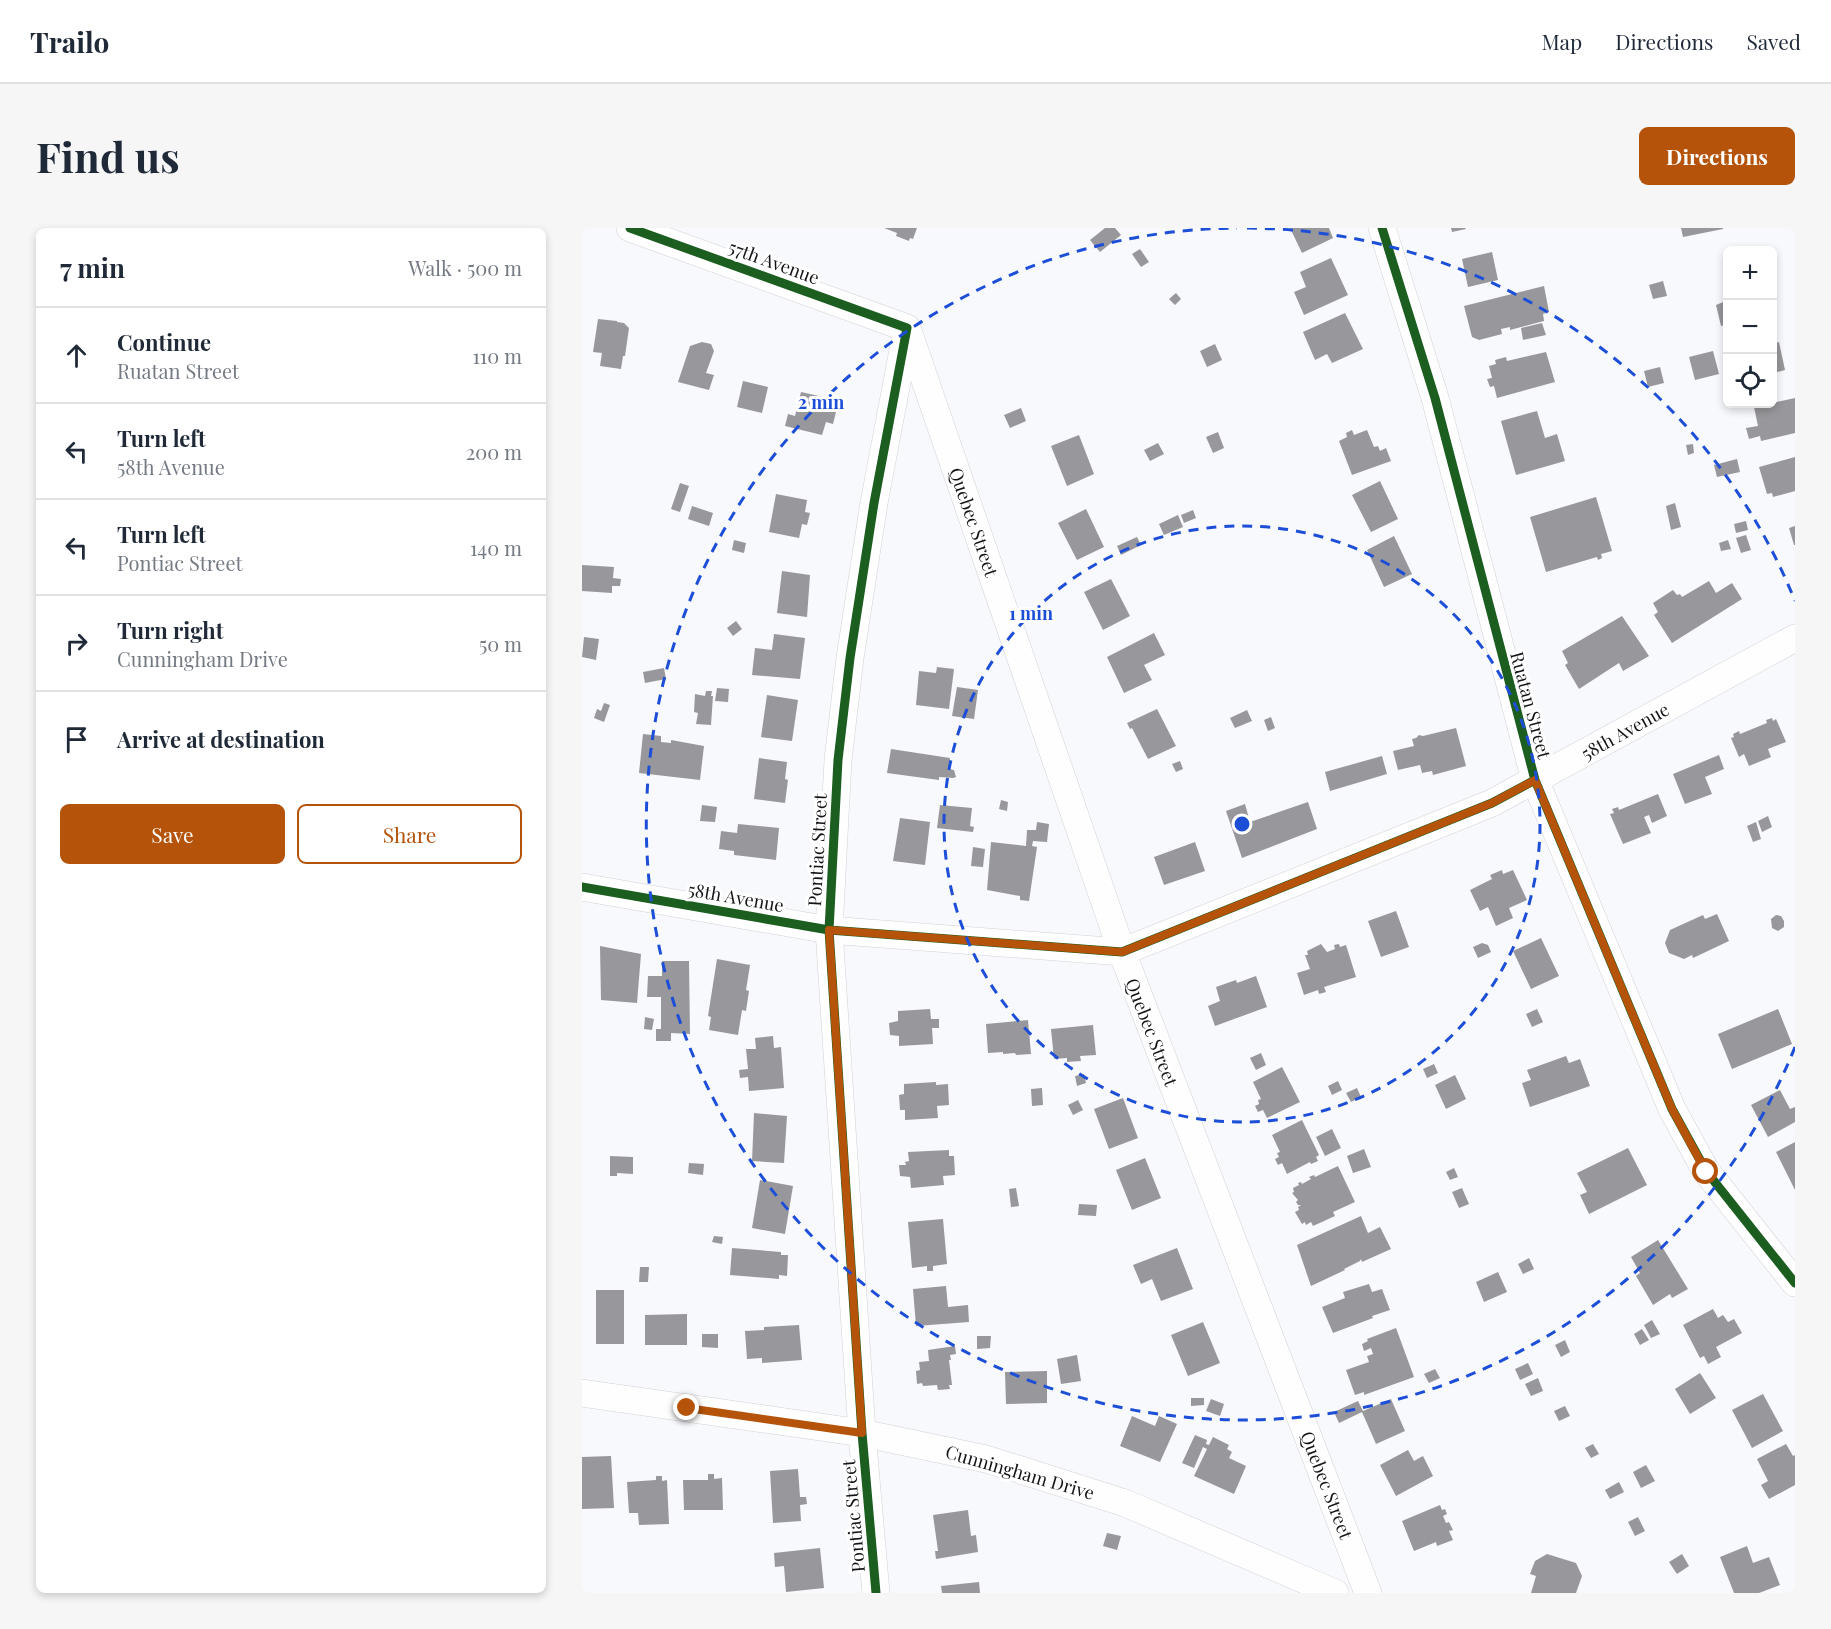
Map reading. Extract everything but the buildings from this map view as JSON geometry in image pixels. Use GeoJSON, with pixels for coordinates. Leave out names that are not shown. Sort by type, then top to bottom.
{"type":"FeatureCollection","features":[{"type":"Feature","properties":{"kind":"street","name":"57th Avenue"},"geometry":{"type":"LineString","coordinates":[[630,228],[907,328]]}},
{"type":"Feature","properties":{"kind":"street","name":"Ruatan Street"},"geometry":{"type":"LineString","coordinates":[[1382,228],[1435,398],[1489,613],[1535,780],[1672,1109],[1688,1140],[1706,1172],[1795,1283]]}},
{"type":"Feature","properties":{"kind":"street","name":"Pontiac Street"},"geometry":{"type":"LineString","coordinates":[[876,1593],[862,1433],[829,930],[838,760],[850,658],[867,545],[907,328]]}},
{"type":"Feature","properties":{"kind":"street","name":"Quebec Street"},"geometry":{"type":"LineString","coordinates":[[907,328],[1122,952],[1368,1593]]}},
{"type":"Feature","properties":{"kind":"street","name":"58th Avenue"},"geometry":{"type":"LineString","coordinates":[[582,886],[829,930],[1122,952],[1492,803],[1795,638]]}},
{"type":"Feature","properties":{"kind":"street","name":"Cunningham Drive"},"geometry":{"type":"LineString","coordinates":[[582,1393],[862,1433],[986,1459],[1125,1503],[1335,1593]]}},
{"type":"Feature","properties":{"kind":"cycle path"},"geometry":{"type":"LineString","coordinates":[[630,228],[907,328],[874,503],[850,658],[838,760],[829,930],[862,1433],[876,1593]]}},
{"type":"Feature","properties":{"kind":"cycle path"},"geometry":{"type":"LineString","coordinates":[[1382,228],[1435,398],[1535,780],[1672,1109],[1706,1171],[1795,1283]]}},
{"type":"Feature","properties":{"kind":"cycle path"},"geometry":{"type":"LineString","coordinates":[[582,887],[829,930],[1122,952],[1492,803],[1535,780]]}},
{"type":"Feature","properties":{"kind":"route"},"geometry":{"type":"LineString","coordinates":[[687,1408],[862,1433],[829,930],[1122,952],[1420,833],[1492,803],[1535,780],[1672,1109],[1706,1172]]}}]}
